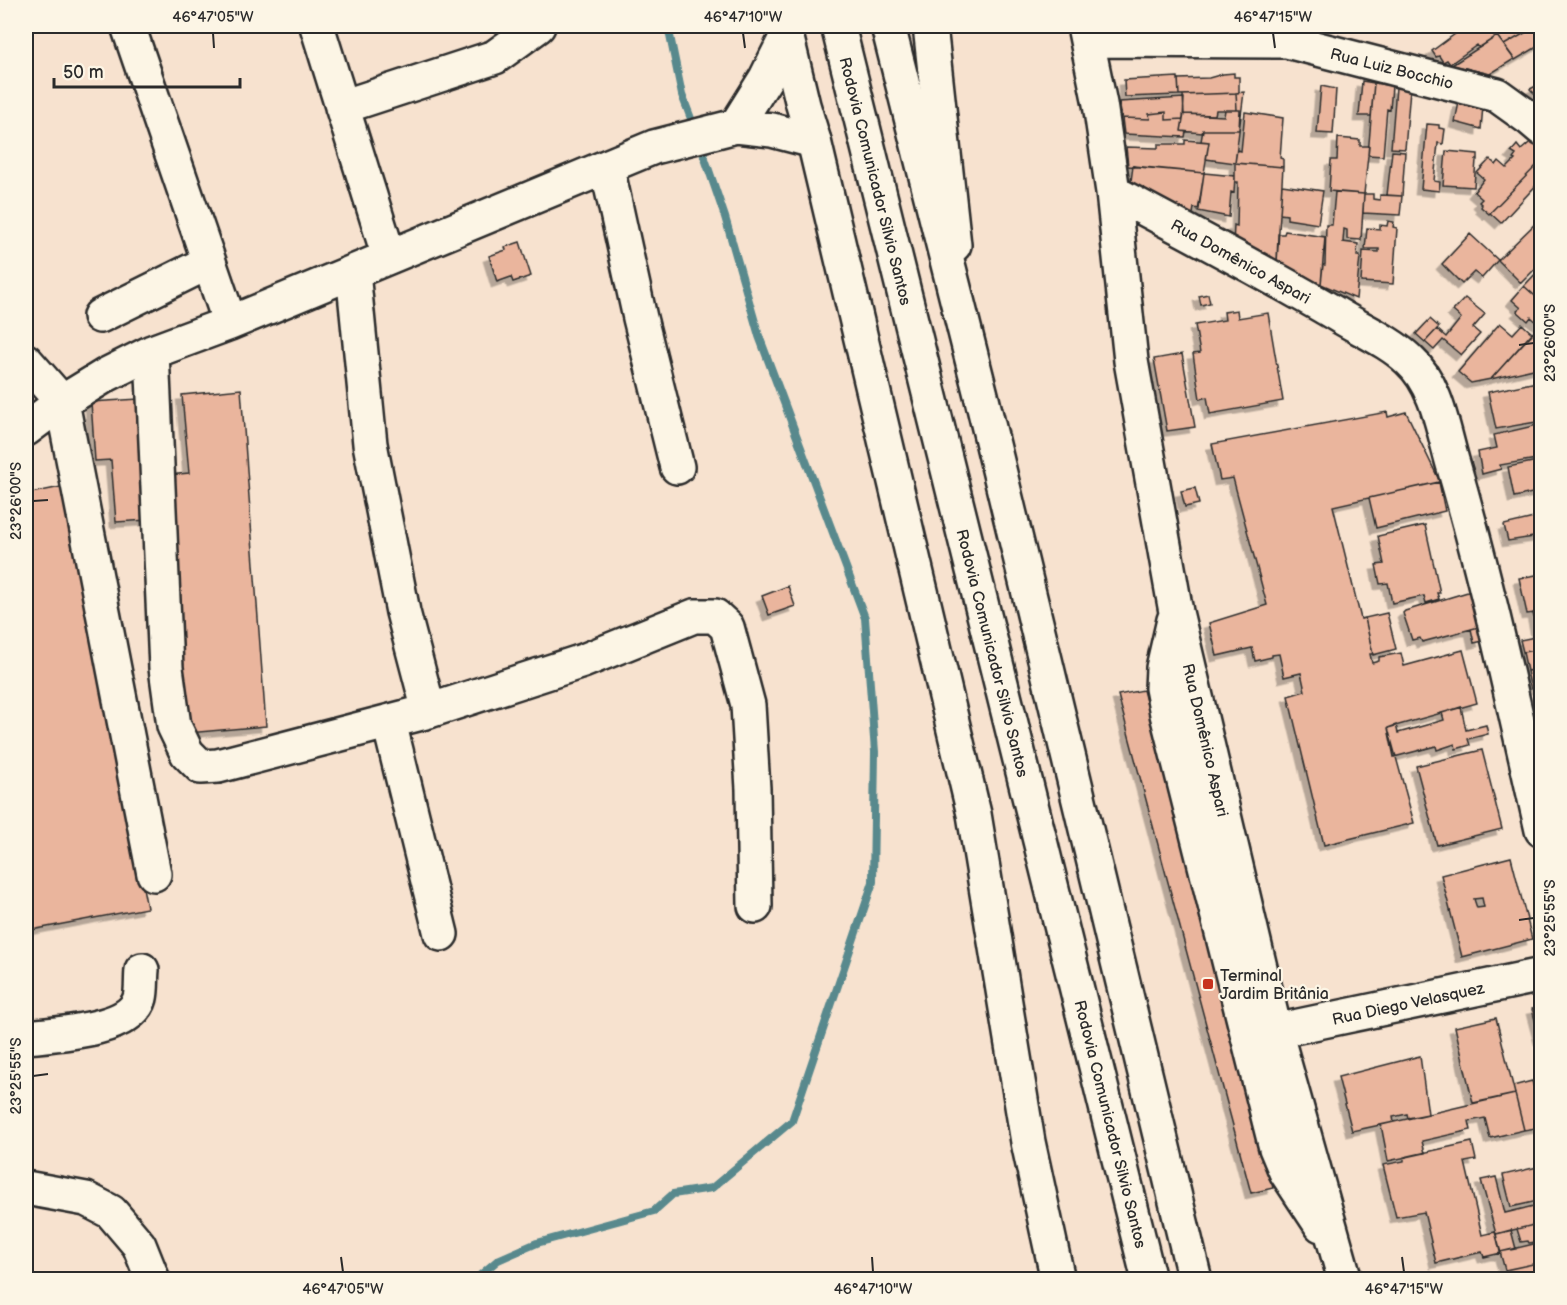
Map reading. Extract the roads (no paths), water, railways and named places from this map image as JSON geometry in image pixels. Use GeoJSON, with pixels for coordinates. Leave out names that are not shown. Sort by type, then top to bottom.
{"type":"FeatureCollection","features":[{"type":"Feature","properties":{"kind":"main road"},"geometry":{"type":"LineString","coordinates":[[128,26],[230,323]]}},
{"type":"Feature","properties":{"kind":"main road"},"geometry":{"type":"LineString","coordinates":[[317,26],[389,256]]}},
{"type":"Feature","properties":{"kind":"main road"},"geometry":{"type":"LineString","coordinates":[[342,107],[495,57],[538,26]]}},
{"type":"Feature","properties":{"kind":"main road","name":"Rodovia Comunicador Silvio Santos"},"geometry":{"type":"LineString","coordinates":[[838,26],[1149,1280]]}},
{"type":"Feature","properties":{"kind":"main road"},"geometry":{"type":"LineString","coordinates":[[888,26],[1195,1280]]}},
{"type":"Feature","properties":{"kind":"main road"},"geometry":{"type":"LineString","coordinates":[[930,26],[962,321]]}},
{"type":"Feature","properties":{"kind":"main road"},"geometry":{"type":"LineString","coordinates":[[729,127],[766,78],[785,31]]}},
{"type":"Feature","properties":{"kind":"main road"},"geometry":{"type":"LineString","coordinates":[[785,31],[814,141],[974,814],[1028,1142],[1058,1280]]}},
{"type":"Feature","properties":{"kind":"main road","name":"Rua Luiz Bocchio"},"geometry":{"type":"LineString","coordinates":[[1086,33],[1283,33],[1497,95],[1542,129]]}},
{"type":"Feature","properties":{"kind":"main road","name":"Rua Domênico Aspari"},"geometry":{"type":"LineString","coordinates":[[1086,33],[1113,192],[1131,361],[1176,612],[1275,1030],[1345,1280]]}},
{"type":"Feature","properties":{"kind":"main road"},"geometry":{"type":"LineString","coordinates":[[26,429],[62,402],[106,375],[152,352],[230,323],[654,147],[729,127],[772,130],[814,141]]}},
{"type":"Feature","properties":{"kind":"main road"},"geometry":{"type":"LineString","coordinates":[[607,167],[640,318],[677,467]]}},
{"type":"Feature","properties":{"kind":"main road","name":"Rua Domênico Aspari"},"geometry":{"type":"LineString","coordinates":[[1113,192],[1274,277],[1391,347],[1410,360],[1425,378],[1462,496],[1492,611],[1542,830]]}},
{"type":"Feature","properties":{"kind":"main road"},"geometry":{"type":"LineString","coordinates":[[100,315],[209,262]]}},
{"type":"Feature","properties":{"kind":"main road"},"geometry":{"type":"LineString","coordinates":[[353,272],[370,444],[403,612],[429,711]]}},
{"type":"Feature","properties":{"kind":"main road"},"geometry":{"type":"LineString","coordinates":[[152,352],[166,669],[174,726],[187,753],[201,767],[218,766],[429,711],[584,662],[694,616],[715,616],[727,627],[748,705],[753,789],[755,906]]}},
{"type":"Feature","properties":{"kind":"main road"},"geometry":{"type":"LineString","coordinates":[[26,361],[62,402],[154,874]]}},
{"type":"Feature","properties":{"kind":"main road"},"geometry":{"type":"LineString","coordinates":[[1176,612],[1163,668],[1162,688],[1276,1148],[1286,1172],[1336,1248]]}},
{"type":"Feature","properties":{"kind":"main road"},"geometry":{"type":"LineString","coordinates":[[389,722],[441,934]]}},
{"type":"Feature","properties":{"kind":"main road"},"geometry":{"type":"LineString","coordinates":[[26,1037],[109,1025],[123,1019],[140,1000],[142,970]]}},
{"type":"Feature","properties":{"kind":"main road","name":"Rua Diego Velasquez"},"geometry":{"type":"LineString","coordinates":[[1275,1030],[1542,975]]}},
{"type":"Feature","properties":{"kind":"main road"},"geometry":{"type":"LineString","coordinates":[[26,1188],[86,1199],[111,1212],[139,1245],[153,1280]]}},
{"type":"Feature","properties":{"kind":"waterway"},"geometry":{"type":"LineString","coordinates":[[668,26],[682,95],[695,129]]}},
{"type":"Feature","properties":{"kind":"waterway"},"geometry":{"type":"LineString","coordinates":[[478,1280],[478,1277],[498,1260],[537,1243],[654,1211],[673,1194],[712,1188],[792,1121],[873,882],[875,752],[865,618],[759,336],[725,217],[700,144]]}},
{"type":"Feature","properties":{"kind":"place","name":"Terminal Jardim Britânia"},"geometry":{"type":"Point","coordinates":[1208,984]}}]}
